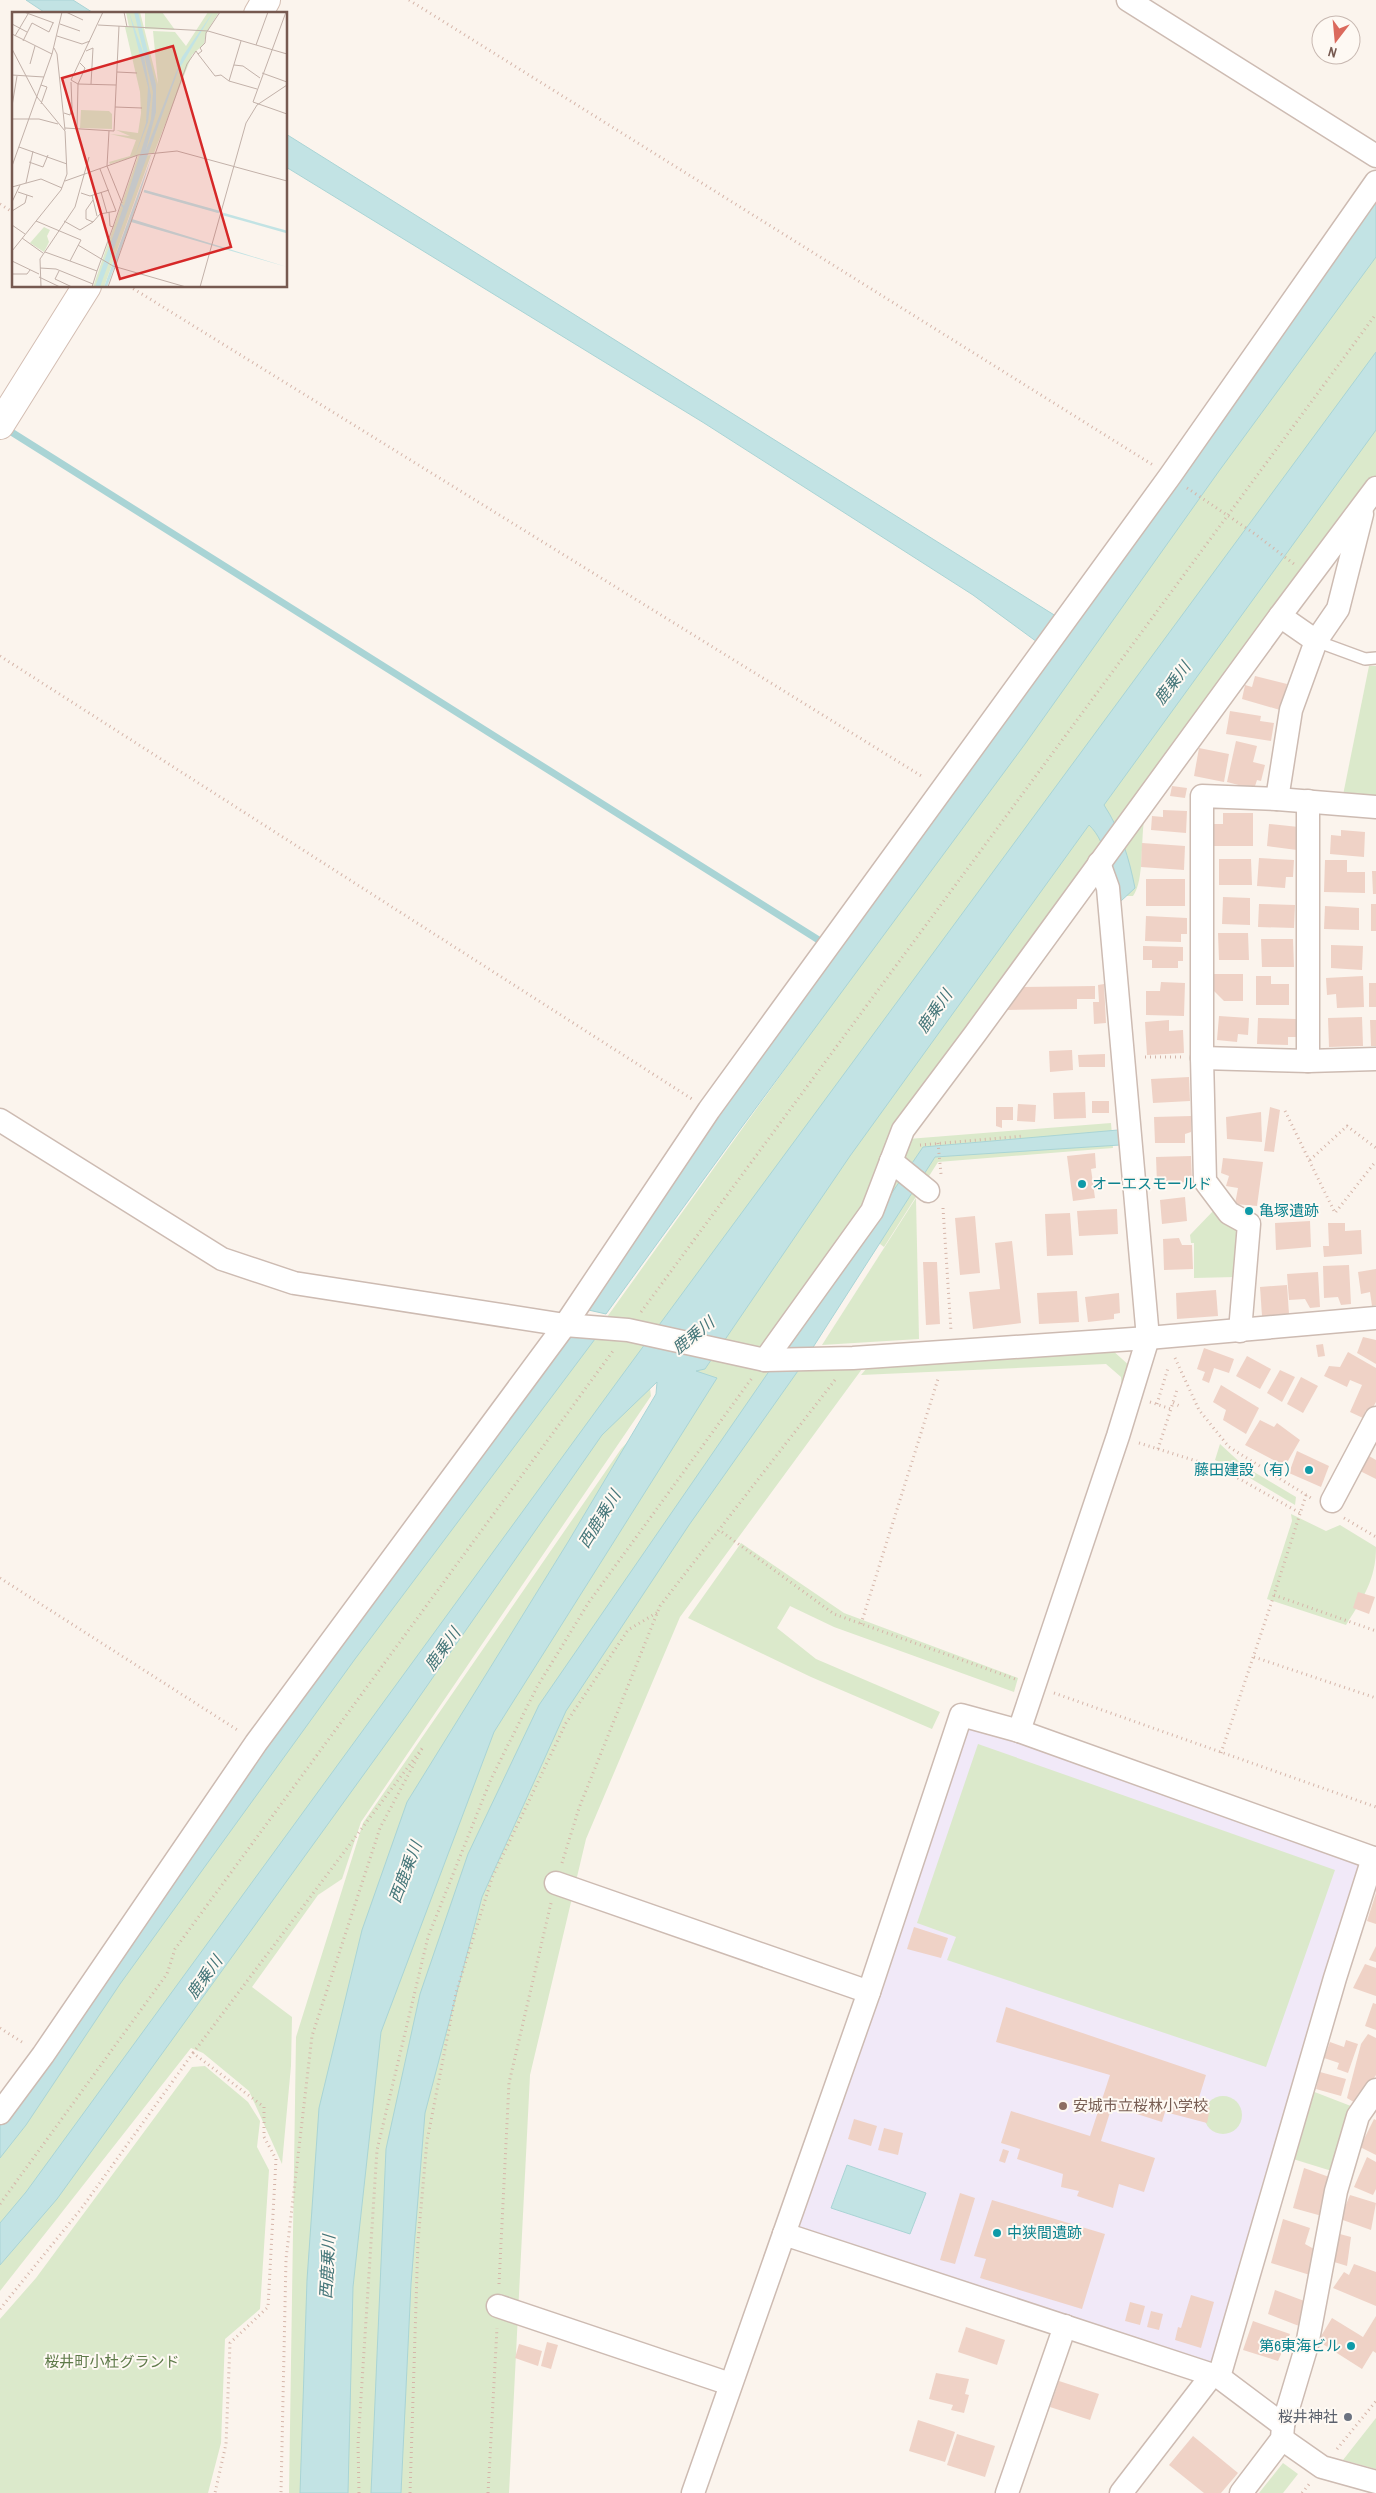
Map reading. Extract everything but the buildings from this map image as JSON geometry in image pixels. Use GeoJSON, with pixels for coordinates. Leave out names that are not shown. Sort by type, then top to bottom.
{"type":"FeatureCollection","features":[{"type":"Feature","properties":{"kind":"street"},"geometry":{"type":"LineString","coordinates":[[259,12],[266,0]]}},
{"type":"Feature","properties":{"kind":"street"},"geometry":{"type":"LineString","coordinates":[[1128,0],[1376,156]]}},
{"type":"Feature","properties":{"kind":"street"},"geometry":{"type":"LineString","coordinates":[[0,2112],[43,2055],[256,1743],[564,1325],[710,1110],[1170,476],[1376,182]]}},
{"type":"Feature","properties":{"kind":"street"},"geometry":{"type":"LineString","coordinates":[[0,424],[86,288]]}},
{"type":"Feature","properties":{"kind":"street"},"geometry":{"type":"LineString","coordinates":[[774,1359],[872,1211],[918,1178],[903,1130],[1371,495]]}},
{"type":"Feature","properties":{"kind":"street"},"geometry":{"type":"LineString","coordinates":[[1276,799],[1291,710],[1316,641],[1338,609],[1371,495]]}},
{"type":"Feature","properties":{"kind":"street"},"geometry":{"type":"LineString","coordinates":[[1280,616],[1316,641]]}},
{"type":"Feature","properties":{"kind":"street"},"geometry":{"type":"LineString","coordinates":[[1240,1330],[1249,1224],[1229,1213],[1205,1181],[1202,1058],[1202,796],[1308,801],[1376,807]]}},
{"type":"Feature","properties":{"kind":"street"},"geometry":{"type":"LineString","coordinates":[[1308,801],[1308,1061]]}},
{"type":"Feature","properties":{"kind":"street"},"geometry":{"type":"LineString","coordinates":[[1019,1731],[1118,1436],[1148,1338],[1121,1057],[1108,888],[1109,851]]}},
{"type":"Feature","properties":{"kind":"street"},"geometry":{"type":"LineString","coordinates":[[1202,1058],[1372,1062]]}},
{"type":"Feature","properties":{"kind":"street"},"geometry":{"type":"LineString","coordinates":[[0,1120],[222,1259],[294,1283],[564,1325],[627,1331],[774,1359],[815,1359],[1148,1338],[1376,1318]]}},
{"type":"Feature","properties":{"kind":"street"},"geometry":{"type":"LineString","coordinates":[[1327,1505],[1376,1418]]}},
{"type":"Feature","properties":{"kind":"street"},"geometry":{"type":"LineString","coordinates":[[693,2493],[868,1992],[961,1715],[1019,1731],[1375,1855],[1332,1987],[1216,2376],[1121,2493]]}},
{"type":"Feature","properties":{"kind":"street"},"geometry":{"type":"LineString","coordinates":[[556,1883],[868,1992]]}},
{"type":"Feature","properties":{"kind":"street"},"geometry":{"type":"LineString","coordinates":[[1241,2493],[1283,2432],[1307,2345],[1336,2191],[1358,2116],[1376,2090]]}},
{"type":"Feature","properties":{"kind":"street"},"geometry":{"type":"LineString","coordinates":[[784,2234],[1216,2376],[1322,2467],[1376,2482]]}},
{"type":"Feature","properties":{"kind":"street"},"geometry":{"type":"LineString","coordinates":[[498,2306],[730,2384]]}},
{"type":"Feature","properties":{"kind":"street"},"geometry":{"type":"LineString","coordinates":[[1007,2493],[1065,2326]]}},
{"type":"Feature","properties":{"kind":"lane"},"geometry":{"type":"LineString","coordinates":[[1316,641],[1365,659],[1376,658]]}},
{"type":"Feature","properties":{"kind":"path"},"geometry":{"type":"LineString","coordinates":[[409,0],[1170,476],[1255,534],[1310,576]]}},
{"type":"Feature","properties":{"kind":"path"},"geometry":{"type":"LineString","coordinates":[[0,204],[12,212]]}},
{"type":"Feature","properties":{"kind":"path"},"geometry":{"type":"LineString","coordinates":[[132,288],[943,789]]}},
{"type":"Feature","properties":{"kind":"path"},"geometry":{"type":"LineString","coordinates":[[0,2204],[167,1974],[175,1949],[627,1331],[1376,314]]}},
{"type":"Feature","properties":{"kind":"path"},"geometry":{"type":"LineString","coordinates":[[0,656],[710,1110]]}},
{"type":"Feature","properties":{"kind":"path"},"geometry":{"type":"LineString","coordinates":[[1121,1057],[1202,1058]]}},
{"type":"Feature","properties":{"kind":"path"},"geometry":{"type":"LineString","coordinates":[[1285,1111],[1310,1160],[1334,1214],[1376,1161]]}},
{"type":"Feature","properties":{"kind":"path"},"geometry":{"type":"LineString","coordinates":[[1310,1160],[1348,1126],[1376,1148]]}},
{"type":"Feature","properties":{"kind":"path"},"geometry":{"type":"LineString","coordinates":[[938,1143],[1024,1136]]}},
{"type":"Feature","properties":{"kind":"path"},"geometry":{"type":"LineString","coordinates":[[918,1178],[940,1164],[938,1143]]}},
{"type":"Feature","properties":{"kind":"path"},"geometry":{"type":"LineString","coordinates":[[938,1143],[918,1178],[951,1332]]}},
{"type":"Feature","properties":{"kind":"path"},"geometry":{"type":"LineString","coordinates":[[1173,1353],[1199,1410],[1229,1447],[1306,1495],[1327,1505],[1376,1537]]}},
{"type":"Feature","properties":{"kind":"path"},"geometry":{"type":"LineString","coordinates":[[359,2493],[358,2444],[377,2150],[428,1937],[491,1779],[537,1687],[589,1602],[774,1359]]}},
{"type":"Feature","properties":{"kind":"path"},"geometry":{"type":"LineString","coordinates":[[1158,1404],[1168,1368]]}},
{"type":"Feature","properties":{"kind":"path"},"geometry":{"type":"LineString","coordinates":[[861,1624],[938,1379]]}},
{"type":"Feature","properties":{"kind":"path"},"geometry":{"type":"LineString","coordinates":[[1158,1449],[1177,1390]]}},
{"type":"Feature","properties":{"kind":"path"},"geometry":{"type":"LineString","coordinates":[[1142,1400],[1171,1409]]}},
{"type":"Feature","properties":{"kind":"path"},"geometry":{"type":"LineString","coordinates":[[1173,1404],[1182,1406]]}},
{"type":"Feature","properties":{"kind":"path"},"geometry":{"type":"LineString","coordinates":[[1118,1436],[1222,1469],[1300,1514]]}},
{"type":"Feature","properties":{"kind":"path"},"geometry":{"type":"LineString","coordinates":[[1221,1753],[1306,1495]]}},
{"type":"Feature","properties":{"kind":"path"},"geometry":{"type":"LineString","coordinates":[[722,1532],[834,1614],[1024,1682]]}},
{"type":"Feature","properties":{"kind":"path"},"geometry":{"type":"LineString","coordinates":[[0,1578],[256,1743]]}},
{"type":"Feature","properties":{"kind":"path"},"geometry":{"type":"LineString","coordinates":[[1274,1595],[1376,1631]]}},
{"type":"Feature","properties":{"kind":"path"},"geometry":{"type":"LineString","coordinates":[[410,2493],[418,2241],[426,2150],[456,1993],[492,1878],[566,1723],[628,1630],[658,1611]]}},
{"type":"Feature","properties":{"kind":"path"},"geometry":{"type":"LineString","coordinates":[[1254,1657],[1376,1698]]}},
{"type":"Feature","properties":{"kind":"path"},"geometry":{"type":"LineString","coordinates":[[1050,1692],[1376,1807]]}},
{"type":"Feature","properties":{"kind":"path"},"geometry":{"type":"LineString","coordinates":[[0,2309],[81,2209],[423,1747],[380,1828],[312,2036],[286,2259],[281,2493]]}},
{"type":"Feature","properties":{"kind":"path"},"geometry":{"type":"LineString","coordinates":[[0,2028],[43,2055]]}},
{"type":"Feature","properties":{"kind":"path"},"geometry":{"type":"LineString","coordinates":[[194,2054],[264,2107],[264,2137],[276,2159],[268,2307],[230,2343],[226,2444],[215,2493]]}},
{"type":"Feature","properties":{"kind":"shaded area","name":"安城市立桜林小学校"},"geometry":{"type":"Polygon","coordinates":[[[961,1715],[1373,1858],[1219,2377],[784,2234],[961,1715]]]}},
{"type":"Feature","properties":{"kind":"green space"},"geometry":{"type":"Polygon","coordinates":[[[1376,246],[1376,475],[1207,703],[870,1199],[760,1349],[607,1317],[1376,246]]]}},
{"type":"Feature","properties":{"kind":"green space"},"geometry":{"type":"Polygon","coordinates":[[[1369,666],[1376,666],[1376,798],[1343,795],[1369,666]]]}},
{"type":"Feature","properties":{"kind":"green space"},"geometry":{"type":"Polygon","coordinates":[[[1145,815],[1141,869],[1137,889],[1133,896],[1116,896],[1119,843],[1145,815]]]}},
{"type":"Feature","properties":{"kind":"green space"},"geometry":{"type":"Polygon","coordinates":[[[1111,1123],[1113,1148],[938,1162],[884,1247],[864,1232],[908,1139],[1111,1123]]]}},
{"type":"Feature","properties":{"kind":"green space"},"geometry":{"type":"Polygon","coordinates":[[[916,1198],[919,1339],[822,1345],[916,1198]]]}},
{"type":"Feature","properties":{"kind":"green space"},"geometry":{"type":"Polygon","coordinates":[[[1216,1208],[1237,1228],[1240,1234],[1235,1277],[1194,1278],[1194,1243],[1191,1243],[1190,1235],[1216,1208]]]}},
{"type":"Feature","properties":{"kind":"green space"},"geometry":{"type":"Polygon","coordinates":[[[565,1329],[616,1341],[644,1342],[651,1396],[361,1822],[342,1879],[318,1895],[252,1987],[292,2017],[291,2066],[282,2164],[249,2091],[203,2053],[191,2048],[0,2291],[0,2115],[565,1329]]]}},
{"type":"Feature","properties":{"kind":"green space"},"geometry":{"type":"Polygon","coordinates":[[[1111,1349],[1132,1368],[1122,1396],[1121,1377],[1106,1364],[861,1375],[866,1369],[1111,1349]]]}},
{"type":"Feature","properties":{"kind":"green space"},"geometry":{"type":"Polygon","coordinates":[[[705,1358],[798,1369],[862,1369],[680,1617],[586,1839],[530,2075],[509,2493],[289,2493],[296,2037],[363,1823],[621,1449],[705,1358]]]}},
{"type":"Feature","properties":{"kind":"green space"},"geometry":{"type":"Polygon","coordinates":[[[1220,1444],[1244,1466],[1296,1497],[1295,1505],[1240,1472],[1215,1460],[1220,1444]]]}},
{"type":"Feature","properties":{"kind":"green space"},"geometry":{"type":"Polygon","coordinates":[[[1291,1514],[1326,1531],[1340,1525],[1376,1547],[1371,1579],[1363,1597],[1346,1625],[1267,1599],[1292,1521],[1291,1514]]]}},
{"type":"Feature","properties":{"kind":"green space"},"geometry":{"type":"Polygon","coordinates":[[[741,1543],[844,1613],[1018,1678],[1014,1692],[834,1627],[790,1606],[777,1628],[816,1659],[940,1712],[932,1729],[811,1677],[688,1618],[741,1543]]]}},
{"type":"Feature","properties":{"kind":"green space"},"geometry":{"type":"Polygon","coordinates":[[[978,1744],[1335,1870],[1266,2067],[947,1960],[956,1937],[917,1923],[978,1744]]]}},
{"type":"Feature","properties":{"kind":"green space","name":"桜井町小杜グランド"},"geometry":{"type":"Polygon","coordinates":[[[205,2066],[248,2102],[260,2121],[257,2147],[269,2170],[260,2309],[225,2339],[221,2443],[208,2493],[0,2493],[0,2319],[36,2278],[192,2067],[205,2066]]]}},
{"type":"Feature","properties":{"kind":"green space"},"geometry":{"type":"Polygon","coordinates":[[[1312,2091],[1356,2108],[1335,2172],[1293,2159],[1312,2091]]]}},
{"type":"Feature","properties":{"kind":"green space"},"geometry":{"type":"Polygon","coordinates":[[[1223,2096],[1236,2102],[1242,2115],[1236,2128],[1223,2134],[1210,2128],[1204,2115],[1210,2102],[1223,2096]]]}},
{"type":"Feature","properties":{"kind":"green space"},"geometry":{"type":"Polygon","coordinates":[[[1376,2418],[1376,2469],[1343,2460],[1376,2418]]]}},
{"type":"Feature","properties":{"kind":"green space"},"geometry":{"type":"Polygon","coordinates":[[[1283,2463],[1298,2474],[1283,2493],[1259,2493],[1283,2463]]]}},
{"type":"Feature","properties":{"kind":"water"},"geometry":{"type":"Polygon","coordinates":[[[26,0],[73,0],[92,12],[44,12],[26,0]]]}},
{"type":"Feature","properties":{"kind":"water"},"geometry":{"type":"Polygon","coordinates":[[[288,135],[1067,623],[1376,192],[1376,257],[1219,471],[1025,744],[606,1314],[584,1309],[780,1022],[1048,650],[973,595],[704,423],[288,168],[288,135]]]}},
{"type":"Feature","properties":{"kind":"water"},"geometry":{"type":"Polygon","coordinates":[[[1376,352],[1376,430],[1104,805],[1124,845],[1135,888],[1121,901],[1105,851],[1096,833],[1089,825],[850,1156],[705,1369],[696,1371],[717,1378],[494,1732],[381,2032],[353,2287],[348,2493],[300,2493],[307,2280],[319,2108],[362,1930],[407,1802],[568,1542],[656,1394],[657,1382],[602,1435],[406,1716],[57,2199],[0,2265],[0,2223],[26,2192],[620,1378],[1376,352]]]}},
{"type":"Feature","properties":{"kind":"water"},"geometry":{"type":"Polygon","coordinates":[[[1118,1130],[1120,1145],[935,1157],[810,1352],[784,1352],[923,1147],[1118,1130]]]}},
{"type":"Feature","properties":{"kind":"water"},"geometry":{"type":"Polygon","coordinates":[[[570,1330],[598,1335],[355,1659],[120,1984],[26,2125],[0,2158],[0,2121],[171,1874],[570,1330]]]}},
{"type":"Feature","properties":{"kind":"water"},"geometry":{"type":"Polygon","coordinates":[[[772,1367],[800,1368],[689,1525],[566,1711],[482,1897],[425,2113],[411,2284],[401,2493],[371,2493],[386,2149],[420,1994],[468,1854],[539,1705],[772,1367]]]}},
{"type":"Feature","properties":{"kind":"water"},"geometry":{"type":"Polygon","coordinates":[[[847,2165],[926,2193],[910,2234],[831,2208],[847,2165]]]}},
{"type":"Feature","properties":{"kind":"waterway"},"geometry":{"type":"LineString","coordinates":[[5,428],[825,944]]}},
{"type":"Feature","properties":{"kind":"place","name":"オーエスモールド"},"geometry":{"type":"Point","coordinates":[1082,1184]}},
{"type":"Feature","properties":{"kind":"place","name":"亀塚遺跡"},"geometry":{"type":"Point","coordinates":[1249,1211]}},
{"type":"Feature","properties":{"kind":"place","name":"藤田建設（有）"},"geometry":{"type":"Point","coordinates":[1309,1470]}},
{"type":"Feature","properties":{"kind":"place","name":"安城市立桜林小学校"},"geometry":{"type":"Point","coordinates":[1063,2106]}},
{"type":"Feature","properties":{"kind":"place","name":"中狭間遺跡"},"geometry":{"type":"Point","coordinates":[997,2233]}},
{"type":"Feature","properties":{"kind":"place","name":"第6東海ビル"},"geometry":{"type":"Point","coordinates":[1351,2346]}},
{"type":"Feature","properties":{"kind":"place","name":"桜井神社"},"geometry":{"type":"Point","coordinates":[1348,2417]}},
{"type":"Feature","properties":{"kind":"water label","name":"鹿乗川"},"geometry":{"type":"Point","coordinates":[1172,683]}},
{"type":"Feature","properties":{"kind":"water label","name":"鹿乗川"},"geometry":{"type":"Point","coordinates":[934,1011]}},
{"type":"Feature","properties":{"kind":"water label","name":"鹿乗川"},"geometry":{"type":"Point","coordinates":[693,1335]}},
{"type":"Feature","properties":{"kind":"water label","name":"西鹿乗川"},"geometry":{"type":"Point","coordinates":[599,1519]}},
{"type":"Feature","properties":{"kind":"water label","name":"鹿乗川"},"geometry":{"type":"Point","coordinates":[442,1649]}},
{"type":"Feature","properties":{"kind":"water label","name":"西鹿乗川"},"geometry":{"type":"Point","coordinates":[405,1872]}},
{"type":"Feature","properties":{"kind":"water label","name":"鹿乗川"},"geometry":{"type":"Point","coordinates":[204,1977]}},
{"type":"Feature","properties":{"kind":"water label","name":"西鹿乗川"},"geometry":{"type":"Point","coordinates":[327,2267]}}]}
